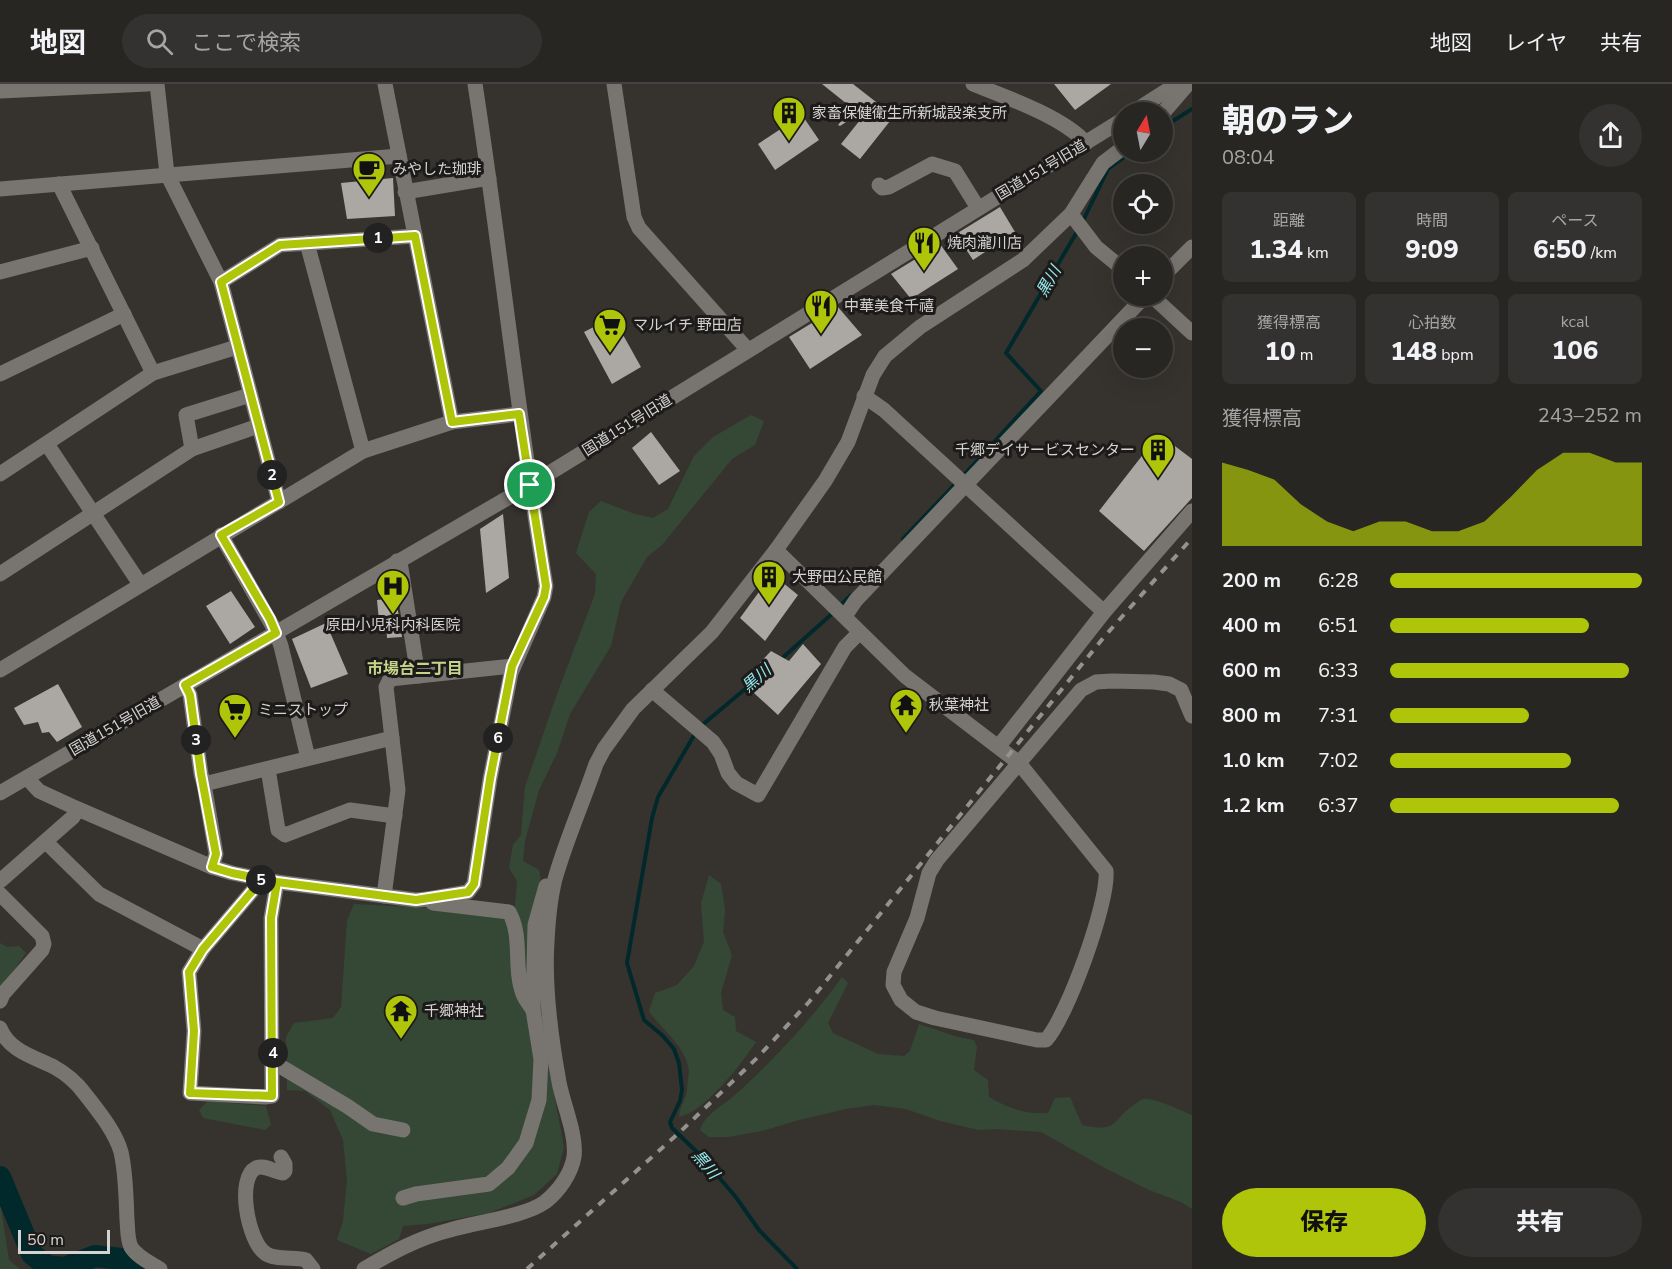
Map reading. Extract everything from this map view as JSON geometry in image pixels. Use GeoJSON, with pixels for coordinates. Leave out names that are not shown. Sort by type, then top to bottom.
{"type":"FeatureCollection","features":[{"type":"Feature","properties":{"kind":"street"},"geometry":{"type":"LineString","coordinates":[[0,91],[147,84]]}},
{"type":"Feature","properties":{"kind":"street"},"geometry":{"type":"LineString","coordinates":[[157,84],[167,174],[221,282],[279,502]]}},
{"type":"Feature","properties":{"kind":"street"},"geometry":{"type":"LineString","coordinates":[[385,84],[452,422]]}},
{"type":"Feature","properties":{"kind":"street"},"geometry":{"type":"LineString","coordinates":[[27,778],[39,790],[78,809],[212,867],[258,879],[416,900],[468,892],[474,884],[490,779],[512,666],[544,597],[546,586],[519,414],[475,84]]}},
{"type":"Feature","properties":{"kind":"street"},"geometry":{"type":"LineString","coordinates":[[614,84],[634,217],[639,228],[748,350]]}},
{"type":"Feature","properties":{"kind":"street"},"geometry":{"type":"LineString","coordinates":[[973,84],[1028,106],[1079,135],[1086,143]]}},
{"type":"Feature","properties":{"kind":"street"},"geometry":{"type":"LineString","coordinates":[[1149,102],[1177,84]]}},
{"type":"Feature","properties":{"kind":"street"},"geometry":{"type":"LineString","coordinates":[[1172,102],[1188,84]]}},
{"type":"Feature","properties":{"kind":"street","name":"国道151号旧道"},"geometry":{"type":"LineString","coordinates":[[0,793],[530,485],[1113,126]]}},
{"type":"Feature","properties":{"kind":"street"},"geometry":{"type":"LineString","coordinates":[[364,1269],[413,1242],[448,1230],[525,1211],[544,1203],[559,1189],[570,1169],[574,1155],[573,1137],[560,1083],[549,991],[547,945],[555,880],[603,749],[625,718],[712,632],[776,550],[825,481],[842,452],[852,432],[873,375],[885,356],[920,327],[1023,260],[1073,217],[1103,163],[1113,155]]}},
{"type":"Feature","properties":{"kind":"street"},"geometry":{"type":"LineString","coordinates":[[0,189],[399,156]]}},
{"type":"Feature","properties":{"kind":"street"},"geometry":{"type":"LineString","coordinates":[[879,185],[882,188],[889,188],[932,164],[955,171],[978,208]]}},
{"type":"Feature","properties":{"kind":"street"},"geometry":{"type":"LineString","coordinates":[[405,192],[489,177]]}},
{"type":"Feature","properties":{"kind":"street"},"geometry":{"type":"LineString","coordinates":[[59,184],[153,373]]}},
{"type":"Feature","properties":{"kind":"street"},"geometry":{"type":"LineString","coordinates":[[1073,217],[1096,247],[1113,261]]}},
{"type":"Feature","properties":{"kind":"street"},"geometry":{"type":"LineString","coordinates":[[221,282],[280,245],[415,236]]}},
{"type":"Feature","properties":{"kind":"street"},"geometry":{"type":"LineString","coordinates":[[307,243],[363,451]]}},
{"type":"Feature","properties":{"kind":"street"},"geometry":{"type":"LineString","coordinates":[[1173,266],[1192,247]]}},
{"type":"Feature","properties":{"kind":"street"},"geometry":{"type":"LineString","coordinates":[[0,272],[92,248]]}},
{"type":"Feature","properties":{"kind":"street"},"geometry":{"type":"LineString","coordinates":[[844,615],[962,481],[1135,306]]}},
{"type":"Feature","properties":{"kind":"street"},"geometry":{"type":"LineString","coordinates":[[1163,306],[1192,333]]}},
{"type":"Feature","properties":{"kind":"street"},"geometry":{"type":"LineString","coordinates":[[0,374],[124,314]]}},
{"type":"Feature","properties":{"kind":"street"},"geometry":{"type":"LineString","coordinates":[[0,474],[153,373],[237,347]]}},
{"type":"Feature","properties":{"kind":"street"},"geometry":{"type":"LineString","coordinates":[[192,449],[186,416],[250,395]]}},
{"type":"Feature","properties":{"kind":"street"},"geometry":{"type":"LineString","coordinates":[[864,396],[884,410],[1104,612]]}},
{"type":"Feature","properties":{"kind":"street"},"geometry":{"type":"LineString","coordinates":[[0,669],[363,451],[452,422],[519,414]]}},
{"type":"Feature","properties":{"kind":"street"},"geometry":{"type":"LineString","coordinates":[[0,574],[192,449],[258,426]]}},
{"type":"Feature","properties":{"kind":"street"},"geometry":{"type":"LineString","coordinates":[[47,444],[140,584]]}},
{"type":"Feature","properties":{"kind":"street"},"geometry":{"type":"LineString","coordinates":[[999,746],[1104,612],[1192,511]]}},
{"type":"Feature","properties":{"kind":"street"},"geometry":{"type":"LineString","coordinates":[[221,535],[276,633],[308,758]]}},
{"type":"Feature","properties":{"kind":"street"},"geometry":{"type":"LineString","coordinates":[[776,550],[904,676],[1019,763],[1106,871],[1107,881],[1097,923],[1054,1032],[1046,1040],[998,1032],[916,1012],[901,1000],[893,985],[894,972],[917,918],[929,873],[937,860],[1019,763],[1081,690],[1096,682],[1169,684],[1181,690],[1192,716]]}},
{"type":"Feature","properties":{"kind":"street"},"geometry":{"type":"LineString","coordinates":[[397,561],[401,568],[418,676]]}},
{"type":"Feature","properties":{"kind":"street"},"geometry":{"type":"LineString","coordinates":[[652,690],[717,748],[728,773],[736,783],[758,795],[840,656],[859,633]]}},
{"type":"Feature","properties":{"kind":"street"},"geometry":{"type":"LineString","coordinates":[[384,896],[398,790],[386,687],[390,679],[512,666]]}},
{"type":"Feature","properties":{"kind":"street"},"geometry":{"type":"LineString","coordinates":[[185,685],[190,695],[201,774],[216,854],[212,867]]}},
{"type":"Feature","properties":{"kind":"street"},"geometry":{"type":"LineString","coordinates":[[204,784],[392,738]]}},
{"type":"Feature","properties":{"kind":"street"},"geometry":{"type":"LineString","coordinates":[[268,769],[278,830],[285,835],[350,810],[395,816]]}},
{"type":"Feature","properties":{"kind":"street"},"geometry":{"type":"LineString","coordinates":[[0,881],[46,842],[73,817],[78,809]]}},
{"type":"Feature","properties":{"kind":"street"},"geometry":{"type":"LineString","coordinates":[[46,842],[99,894],[203,949]]}},
{"type":"Feature","properties":{"kind":"street"},"geometry":{"type":"LineString","coordinates":[[258,879],[254,889],[203,949],[189,972],[194,1031],[190,1093],[272,1096],[271,918],[277,882]]}},
{"type":"Feature","properties":{"kind":"street"},"geometry":{"type":"LineString","coordinates":[[403,1198],[416,1194],[489,1184],[508,1168],[526,1143],[540,1090],[541,1059],[533,1010],[535,925],[547,884],[550,880],[555,880]]}},
{"type":"Feature","properties":{"kind":"street"},"geometry":{"type":"LineString","coordinates":[[0,894],[42,936],[44,944],[42,951],[3,994],[0,1001]]}},
{"type":"Feature","properties":{"kind":"street"},"geometry":{"type":"LineString","coordinates":[[428,899],[433,903],[509,912],[513,920],[518,972],[523,995],[533,1010]]}},
{"type":"Feature","properties":{"kind":"street"},"geometry":{"type":"LineString","coordinates":[[0,1028],[11,1044],[60,1071],[84,1092],[116,1137],[121,1152],[129,1242],[136,1253],[160,1269]]}},
{"type":"Feature","properties":{"kind":"street"},"geometry":{"type":"LineString","coordinates":[[273,1062],[373,1124],[403,1130]]}},
{"type":"Feature","properties":{"kind":"street"},"geometry":{"type":"LineString","coordinates":[[281,1157],[285,1164],[283,1173],[261,1167],[250,1173],[246,1213],[248,1224],[263,1253],[269,1256],[306,1260],[313,1269]]}},
{"type":"Feature","properties":{"kind":"green space"},"geometry":{"type":"Polygon","coordinates":[[[751,415],[764,421],[755,445],[732,459],[662,545],[647,557],[621,602],[611,646],[570,714],[557,753],[539,790],[525,841],[523,861],[539,870],[541,882],[553,1088],[564,1147],[557,1174],[534,1195],[489,1213],[403,1226],[399,1239],[371,1254],[337,1240],[343,1221],[347,1180],[343,1140],[330,1110],[305,1091],[287,1090],[286,1037],[294,1023],[333,1018],[341,1007],[347,921],[354,904],[432,908],[452,913],[504,916],[515,906],[517,881],[509,868],[513,845],[521,835],[525,787],[595,594],[596,574],[576,553],[589,512],[601,501],[653,518],[668,509],[694,456],[713,437],[751,415]]]}},
{"type":"Feature","properties":{"kind":"green space"},"geometry":{"type":"Polygon","coordinates":[[[709,875],[721,884],[725,909],[723,932],[732,955],[721,993],[723,1010],[735,1017],[736,1031],[756,1042],[711,1097],[689,1113],[679,1117],[686,1094],[688,1066],[677,1044],[649,1011],[655,993],[677,985],[694,966],[704,942],[701,903],[709,875]]]}},
{"type":"Feature","properties":{"kind":"green space"},"geometry":{"type":"Polygon","coordinates":[[[0,943],[7,947],[19,946],[26,953],[0,990],[0,943]]]}},
{"type":"Feature","properties":{"kind":"green space"},"geometry":{"type":"Polygon","coordinates":[[[842,977],[848,983],[828,1023],[833,1033],[878,1054],[904,1056],[910,1051],[919,1024],[974,1040],[977,1047],[974,1070],[988,1080],[989,1097],[1010,1107],[1025,1112],[1048,1113],[1055,1098],[1070,1097],[1082,1125],[1094,1127],[1113,1124],[1143,1099],[1160,1102],[1192,1115],[1192,1209],[1105,1168],[1041,1132],[979,1130],[940,1121],[906,1109],[874,1105],[846,1109],[762,1131],[728,1137],[709,1137],[700,1130],[710,1115],[750,1081],[792,1039],[842,977]]]}},
{"type":"Feature","properties":{"kind":"green space"},"geometry":{"type":"Polygon","coordinates":[[[208,1101],[266,1106],[271,1125],[265,1130],[203,1118],[199,1110],[208,1101]]]}},
{"type":"Feature","properties":{"kind":"green space"},"geometry":{"type":"Polygon","coordinates":[[[0,1202],[9,1260],[20,1269],[0,1269],[0,1202]]]}},
{"type":"Feature","properties":{"kind":"building"},"geometry":{"type":"Polygon","coordinates":[[[822,84],[853,84],[894,116],[860,159],[841,144],[872,105],[840,126],[838,125],[852,108],[822,84]]]}},
{"type":"Feature","properties":{"kind":"building"},"geometry":{"type":"Polygon","coordinates":[[[1054,84],[1111,84],[1075,110],[1054,84]]]}},
{"type":"Feature","properties":{"kind":"building","name":"家畜保健衛生所新城設楽支所"},"geometry":{"type":"Polygon","coordinates":[[[802,115],[819,140],[775,170],[758,144],[802,115]]]}},
{"type":"Feature","properties":{"kind":"building"},"geometry":{"type":"Polygon","coordinates":[[[393,178],[395,216],[347,219],[341,183],[393,178]]]}},
{"type":"Feature","properties":{"kind":"building"},"geometry":{"type":"Polygon","coordinates":[[[1000,207],[1015,232],[973,260],[956,234],[1000,207]]]}},
{"type":"Feature","properties":{"kind":"building"},"geometry":{"type":"Polygon","coordinates":[[[940,244],[958,269],[911,299],[891,274],[940,244]]]}},
{"type":"Feature","properties":{"kind":"building"},"geometry":{"type":"Polygon","coordinates":[[[838,307],[862,335],[810,369],[789,337],[838,307]]]}},
{"type":"Feature","properties":{"kind":"building"},"geometry":{"type":"Polygon","coordinates":[[[613,317],[641,367],[612,384],[584,332],[613,317]]]}},
{"type":"Feature","properties":{"kind":"building"},"geometry":{"type":"Polygon","coordinates":[[[651,432],[680,471],[659,485],[632,448],[651,432]]]}},
{"type":"Feature","properties":{"kind":"building","name":"千郷デイサービスセンター"},"geometry":{"type":"Polygon","coordinates":[[[1159,434],[1192,459],[1192,498],[1144,551],[1099,511],[1159,434]]]}},
{"type":"Feature","properties":{"kind":"building"},"geometry":{"type":"Polygon","coordinates":[[[503,514],[509,578],[486,593],[480,529],[503,514]]]}},
{"type":"Feature","properties":{"kind":"building","name":"大野田公民館"},"geometry":{"type":"Polygon","coordinates":[[[772,574],[798,595],[765,641],[740,618],[772,574]]]}},
{"type":"Feature","properties":{"kind":"building"},"geometry":{"type":"Polygon","coordinates":[[[231,591],[255,627],[230,644],[206,606],[231,591]]]}},
{"type":"Feature","properties":{"kind":"building"},"geometry":{"type":"Polygon","coordinates":[[[396,598],[402,637],[387,638],[386,620],[379,621],[377,600],[396,598]]]}},
{"type":"Feature","properties":{"kind":"building"},"geometry":{"type":"Polygon","coordinates":[[[326,623],[348,674],[311,688],[292,639],[326,623]]]}},
{"type":"Feature","properties":{"kind":"building"},"geometry":{"type":"Polygon","coordinates":[[[803,644],[821,664],[778,715],[742,682],[771,651],[789,661],[803,644]]]}},
{"type":"Feature","properties":{"kind":"building"},"geometry":{"type":"Polygon","coordinates":[[[58,684],[82,727],[57,742],[49,732],[42,733],[38,722],[24,725],[14,708],[58,684]]]}},
{"type":"Feature","properties":{"kind":"waterway","name":"黒川"},"geometry":{"type":"LineString","coordinates":[[1173,121],[1192,109]]}},
{"type":"Feature","properties":{"kind":"waterway","name":"黒川"},"geometry":{"type":"LineString","coordinates":[[1082,223],[1108,169],[1117,162]]}},
{"type":"Feature","properties":{"kind":"waterway","name":"黒川"},"geometry":{"type":"LineString","coordinates":[[963,476],[1041,391],[1006,353],[1078,230]]}},
{"type":"Feature","properties":{"kind":"waterway","name":"黒川"},"geometry":{"type":"LineString","coordinates":[[903,539],[958,481]]}},
{"type":"Feature","properties":{"kind":"waterway","name":"黒川"},"geometry":{"type":"LineString","coordinates":[[839,607],[851,595]]}},
{"type":"Feature","properties":{"kind":"waterway","name":"黒川"},"geometry":{"type":"LineString","coordinates":[[779,661],[834,612]]}},
{"type":"Feature","properties":{"kind":"waterway","name":"黒川"},"geometry":{"type":"LineString","coordinates":[[701,726],[750,685]]}},
{"type":"Feature","properties":{"kind":"waterway","name":"黒川"},"geometry":{"type":"LineString","coordinates":[[696,732],[658,797],[652,818],[627,963],[644,1020],[674,1049],[679,1063],[682,1090],[680,1101],[670,1122],[672,1128],[698,1153],[735,1196],[759,1230],[797,1269]]}},
{"type":"Feature","properties":{"kind":"waterway"},"geometry":{"type":"LineString","coordinates":[[0,1177],[32,1254],[47,1266],[64,1268],[95,1256],[122,1259],[142,1269]]}},
{"type":"Feature","properties":{"kind":"railway"},"geometry":{"type":"LineString","coordinates":[[527,1269],[681,1131],[757,1058],[809,1002],[1104,637],[1192,538]]}},
{"type":"Feature","properties":{"kind":"place","name":"家畜保健衛生所新城設楽支所"},"geometry":{"type":"Point","coordinates":[789,142]}},
{"type":"Feature","properties":{"kind":"place","name":"みやした珈琲"},"geometry":{"type":"Point","coordinates":[369,198]}},
{"type":"Feature","properties":{"kind":"place","name":"焼肉瀧川店"},"geometry":{"type":"Point","coordinates":[924,272]}},
{"type":"Feature","properties":{"kind":"place","name":"中華美食千禧"},"geometry":{"type":"Point","coordinates":[821,335]}},
{"type":"Feature","properties":{"kind":"place","name":"マルイチ 野田店"},"geometry":{"type":"Point","coordinates":[610,354]}},
{"type":"Feature","properties":{"kind":"place","name":"千郷デイサービスセンター"},"geometry":{"type":"Point","coordinates":[1158,479]}},
{"type":"Feature","properties":{"kind":"place","name":"大野田公民館"},"geometry":{"type":"Point","coordinates":[769,606]}},
{"type":"Feature","properties":{"kind":"place","name":"原田小児科内科医院"},"geometry":{"type":"Point","coordinates":[393,615]}},
{"type":"Feature","properties":{"kind":"place","name":"秋葉神社"},"geometry":{"type":"Point","coordinates":[906,734]}},
{"type":"Feature","properties":{"kind":"place","name":"ミニストップ"},"geometry":{"type":"Point","coordinates":[235,739]}},
{"type":"Feature","properties":{"kind":"place","name":"千郷神社"},"geometry":{"type":"Point","coordinates":[401,1040]}},
{"type":"Feature","properties":{"kind":"district","name":"市場台二丁目"},"geometry":{"type":"Point","coordinates":[415,668]}},
{"type":"Feature","properties":{"kind":"route"},"geometry":{"type":"LineString","coordinates":[[530,485],[519,414],[452,422],[415,236],[280,245],[221,282],[279,502],[221,535],[276,633],[185,685],[190,695],[201,774],[216,854],[212,867],[277,882],[271,918],[270,960],[272,1096],[190,1093],[194,1031],[189,972],[203,949],[254,889],[258,879],[277,882],[416,900],[468,892],[474,884],[490,779],[512,666],[544,597],[546,586],[530,485]]}}]}
